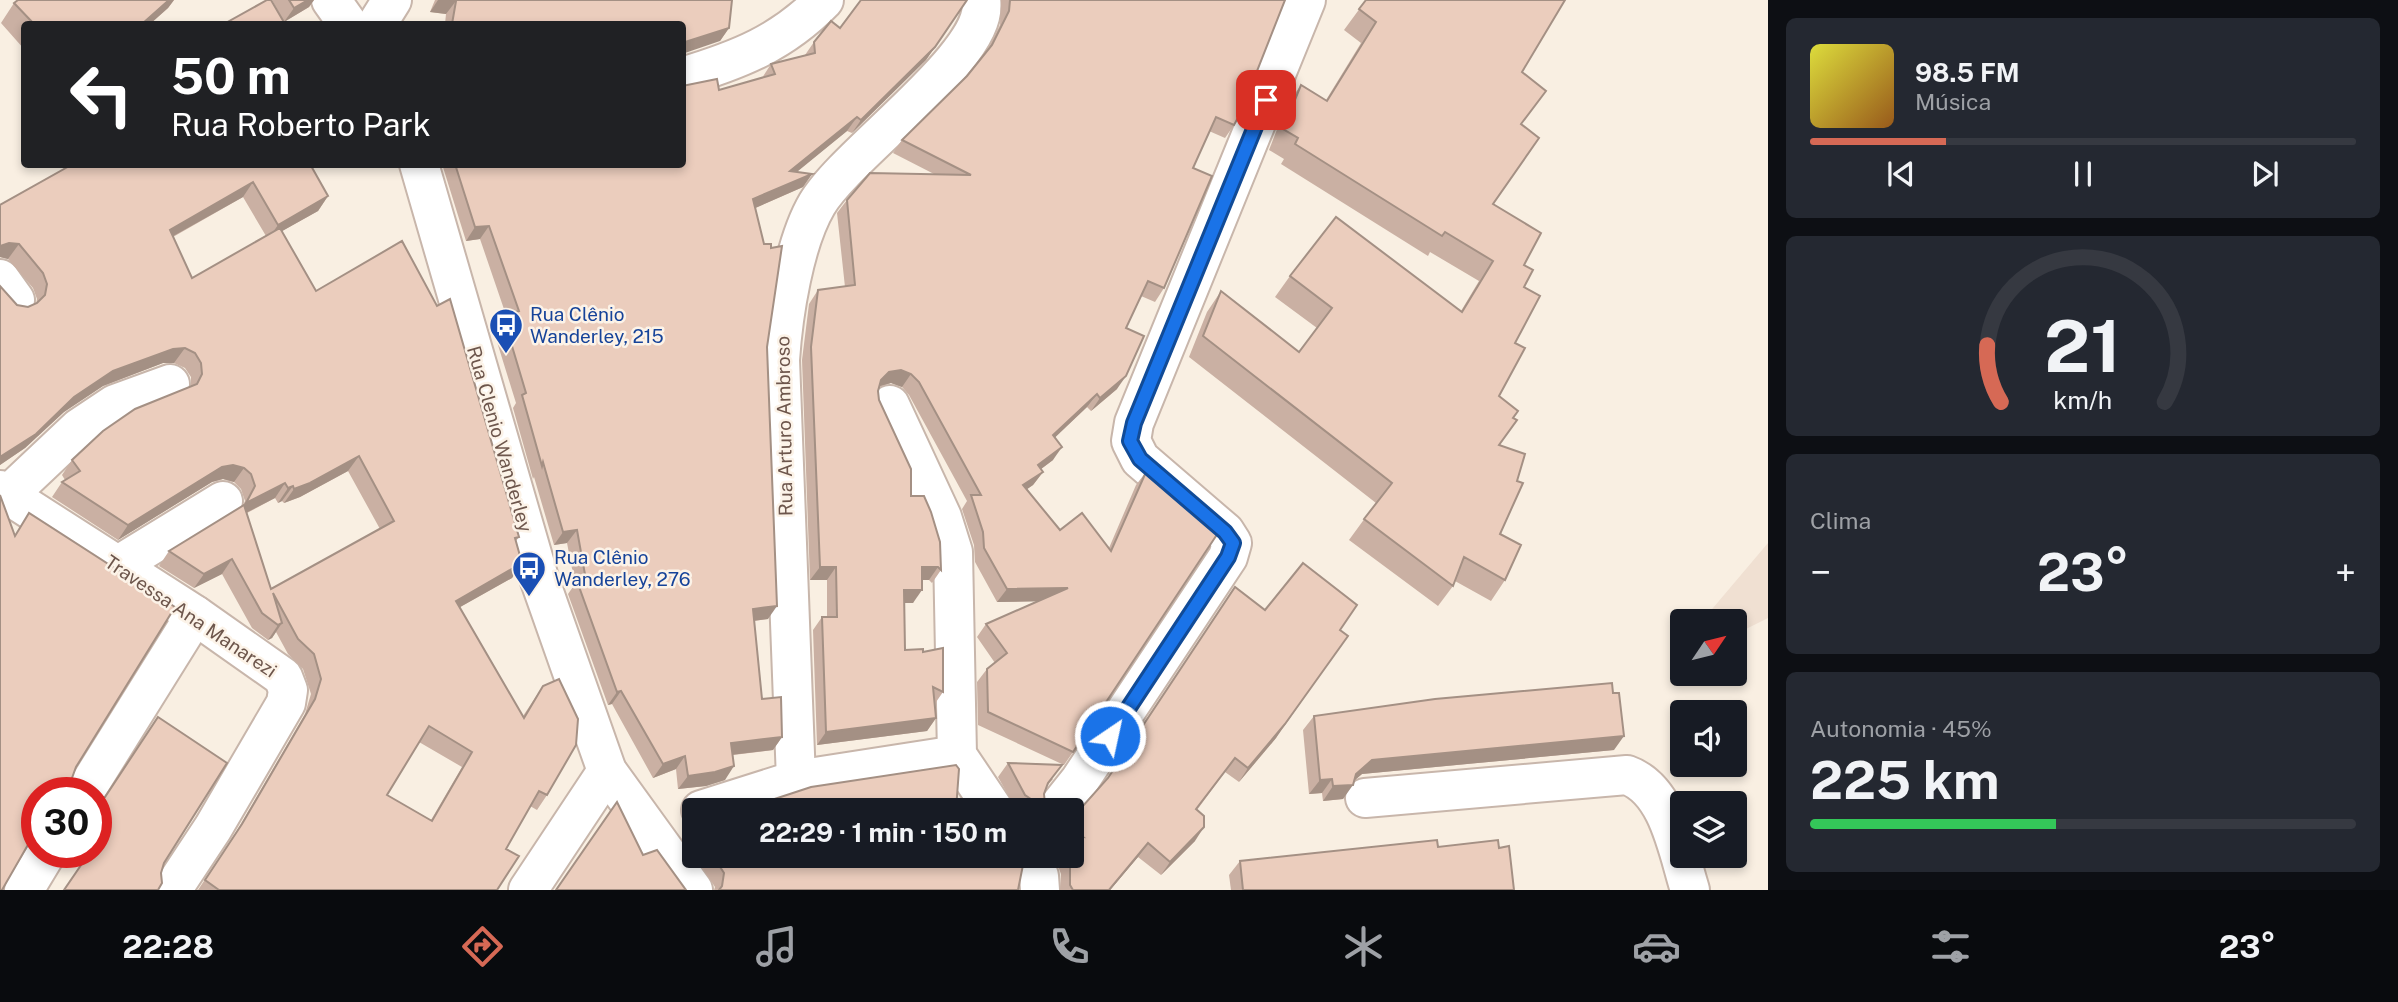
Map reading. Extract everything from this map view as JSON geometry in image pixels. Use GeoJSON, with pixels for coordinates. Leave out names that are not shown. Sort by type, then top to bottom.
{"type":"FeatureCollection","features":[{"type":"Feature","properties":{"kind":"street"},"geometry":{"type":"LineString","coordinates":[[331,0],[346,21]]}},
{"type":"Feature","properties":{"kind":"street"},"geometry":{"type":"LineString","coordinates":[[379,21],[392,0]]}},
{"type":"Feature","properties":{"kind":"street"},"geometry":{"type":"LineString","coordinates":[[686,76],[729,63],[783,37],[824,0]]}},
{"type":"Feature","properties":{"kind":"street","name":"Rua Arturo Ambroso"},"geometry":{"type":"LineString","coordinates":[[796,780],[780,360],[782,332],[801,248],[815,207],[832,180],[956,61],[977,30],[983,8],[981,0]]}},
{"type":"Feature","properties":{"kind":"street"},"geometry":{"type":"LineString","coordinates":[[1066,798],[1228,557],[1233,543],[1225,532],[1140,459],[1130,441],[1134,423],[1306,0]]}},
{"type":"Feature","properties":{"kind":"street","name":"Rua Clenio Wanderley"},"geometry":{"type":"LineString","coordinates":[[420,168],[539,578],[607,771],[693,890]]}},
{"type":"Feature","properties":{"kind":"street"},"geometry":{"type":"LineString","coordinates":[[5,501],[79,428],[115,404],[170,384]]}},
{"type":"Feature","properties":{"kind":"street"},"geometry":{"type":"LineString","coordinates":[[890,405],[942,517],[953,552],[957,755],[986,798]]}},
{"type":"Feature","properties":{"kind":"street","name":"Travessa Ana Manarezi"},"geometry":{"type":"LineString","coordinates":[[5,501],[195,615],[283,677],[288,690],[286,703],[213,828],[172,890]]}},
{"type":"Feature","properties":{"kind":"street"},"geometry":{"type":"LineString","coordinates":[[117,566],[223,501]]}},
{"type":"Feature","properties":{"kind":"street"},"geometry":{"type":"LineString","coordinates":[[94,777],[195,615]]}},
{"type":"Feature","properties":{"kind":"street"},"geometry":{"type":"LineString","coordinates":[[739,798],[796,780],[957,755]]}},
{"type":"Feature","properties":{"kind":"street"},"geometry":{"type":"LineString","coordinates":[[528,890],[607,771]]}},
{"type":"Feature","properties":{"kind":"street"},"geometry":{"type":"LineString","coordinates":[[1365,798],[1616,774],[1634,778],[1644,785],[1665,816],[1690,890]]}},
{"type":"Feature","properties":{"kind":"street"},"geometry":{"type":"LineString","coordinates":[[647,827],[682,816]]}},
{"type":"Feature","properties":{"kind":"street"},"geometry":{"type":"LineString","coordinates":[[24,890],[37,868]]}},
{"type":"Feature","properties":{"kind":"street"},"geometry":{"type":"LineString","coordinates":[[1036,868],[1040,876],[1040,890]]}},
{"type":"Feature","properties":{"kind":"shaded area"},"geometry":{"type":"Polygon","coordinates":[[[1768,543],[1768,618],[1747,628],[1747,609],[1712,609],[1768,543]]]}},
{"type":"Feature","properties":{"kind":"building"},"geometry":{"type":"Polygon","coordinates":[[[18,0],[169,0],[145,21],[31,21],[14,3],[18,0]]]}},
{"type":"Feature","properties":{"kind":"building"},"geometry":{"type":"Polygon","coordinates":[[[271,0],[283,21],[229,21],[271,0]]]}},
{"type":"Feature","properties":{"kind":"building"},"geometry":{"type":"Polygon","coordinates":[[[289,0],[308,0],[294,8],[289,0]]]}},
{"type":"Feature","properties":{"kind":"building"},"geometry":{"type":"Polygon","coordinates":[[[450,0],[732,0],[729,28],[686,42],[686,21],[453,21],[456,1],[450,0]]]}},
{"type":"Feature","properties":{"kind":"building"},"geometry":{"type":"Polygon","coordinates":[[[861,0],[967,0],[935,47],[861,120],[857,117],[790,171],[812,174],[753,199],[764,244],[771,244],[771,248],[782,246],[767,347],[777,606],[753,609],[762,699],[781,697],[782,737],[731,743],[734,766],[688,776],[685,756],[663,764],[621,691],[617,692],[577,581],[586,580],[577,530],[563,532],[522,395],[526,393],[503,316],[519,311],[489,226],[475,227],[456,168],[686,168],[686,85],[717,79],[719,90],[775,74],[771,64],[815,53],[814,42],[831,21],[840,28],[861,0]]]}},
{"type":"Feature","properties":{"kind":"building"},"geometry":{"type":"Polygon","coordinates":[[[1010,0],[1285,0],[1234,125],[1216,117],[1193,168],[1212,176],[1164,288],[1148,281],[1126,328],[1144,336],[1126,376],[1100,398],[1097,394],[1053,435],[1062,447],[1038,465],[1043,472],[1023,485],[1060,530],[1082,513],[1111,551],[1146,472],[1218,533],[1073,752],[988,712],[987,669],[1007,653],[986,624],[1068,588],[1007,589],[984,548],[983,532],[971,495],[981,495],[919,382],[911,374],[901,370],[889,372],[881,380],[879,400],[911,469],[911,496],[924,496],[940,542],[941,570],[938,567],[922,567],[922,590],[904,590],[905,650],[923,649],[923,652],[943,648],[943,692],[933,687],[936,718],[826,732],[822,617],[837,617],[836,567],[820,567],[811,347],[818,290],[855,285],[847,200],[870,173],[971,175],[902,140],[967,76],[992,45],[1009,11],[1010,0]]]}},
{"type":"Feature","properties":{"kind":"building"},"geometry":{"type":"Polygon","coordinates":[[[1366,0],[1565,0],[1522,72],[1546,91],[1521,124],[1539,138],[1493,204],[1541,233],[1524,265],[1533,270],[1524,287],[1540,296],[1515,343],[1525,348],[1499,396],[1518,411],[1513,418],[1517,420],[1499,445],[1525,454],[1517,481],[1523,483],[1500,534],[1521,545],[1505,580],[1464,557],[1453,586],[1364,519],[1392,483],[1203,336],[1221,291],[1299,352],[1332,308],[1290,276],[1336,217],[1462,312],[1493,261],[1445,232],[1442,236],[1295,144],[1298,138],[1283,129],[1301,85],[1327,101],[1376,22],[1359,9],[1366,0]]]}},
{"type":"Feature","properties":{"kind":"building"},"geometry":{"type":"Polygon","coordinates":[[[66,168],[312,168],[328,196],[278,225],[253,182],[170,230],[192,278],[280,228],[316,291],[402,241],[437,306],[450,299],[519,537],[515,538],[522,563],[456,601],[524,718],[543,686],[559,679],[578,719],[576,745],[547,795],[539,791],[506,849],[519,856],[497,890],[219,890],[205,880],[242,824],[315,699],[321,679],[314,654],[298,639],[273,593],[282,623],[278,625],[262,613],[232,559],[204,574],[169,551],[244,505],[271,589],[394,521],[359,456],[310,483],[294,489],[293,486],[288,488],[285,483],[246,503],[255,486],[251,474],[244,468],[233,465],[222,467],[128,525],[62,482],[80,471],[72,460],[103,431],[135,409],[197,384],[202,374],[201,363],[195,353],[185,348],[173,349],[113,371],[74,397],[36,434],[0,457],[0,286],[17,305],[28,307],[45,295],[47,284],[43,273],[19,244],[0,246],[0,205],[66,168]],[[429,726],[387,795],[432,821],[472,752],[429,726]]]}},
{"type":"Feature","properties":{"kind":"building"},"geometry":{"type":"Polygon","coordinates":[[[0,495],[15,536],[29,513],[175,607],[72,777],[21,777],[21,857],[0,890],[0,495]]]}},
{"type":"Feature","properties":{"kind":"building"},"geometry":{"type":"Polygon","coordinates":[[[1303,563],[1357,605],[1340,630],[1348,636],[1285,724],[1248,768],[1235,758],[1196,809],[1204,816],[1204,827],[1170,862],[1148,843],[1109,890],[1073,890],[1070,885],[1070,868],[1084,868],[1084,805],[1108,778],[1235,587],[1265,610],[1303,563]]]}},
{"type":"Feature","properties":{"kind":"building"},"geometry":{"type":"Polygon","coordinates":[[[1612,683],[1613,693],[1619,693],[1624,736],[1372,760],[1356,774],[1353,785],[1333,786],[1332,779],[1320,780],[1314,716],[1435,699],[1612,683]]]}},
{"type":"Feature","properties":{"kind":"building"},"geometry":{"type":"Polygon","coordinates":[[[158,717],[227,763],[164,863],[162,883],[158,890],[64,890],[79,868],[112,868],[112,786],[158,717]]]}},
{"type":"Feature","properties":{"kind":"building"},"geometry":{"type":"Polygon","coordinates":[[[1008,763],[1062,765],[1048,783],[1044,798],[1029,798],[1025,795],[1008,763]]]}},
{"type":"Feature","properties":{"kind":"building"},"geometry":{"type":"Polygon","coordinates":[[[956,765],[959,769],[957,798],[778,798],[811,787],[956,765]]]}},
{"type":"Feature","properties":{"kind":"building"},"geometry":{"type":"Polygon","coordinates":[[[617,802],[643,855],[657,850],[686,890],[556,890],[617,802]]]}},
{"type":"Feature","properties":{"kind":"building"},"geometry":{"type":"Polygon","coordinates":[[[1437,840],[1438,847],[1498,840],[1499,848],[1509,846],[1514,890],[1243,890],[1240,861],[1437,840]]]}},
{"type":"Feature","properties":{"kind":"building"},"geometry":{"type":"Polygon","coordinates":[[[721,868],[1022,868],[1018,890],[719,890],[724,873],[721,868]]]}},
{"type":"Feature","properties":{"kind":"place","name":"Rua Clênio Wanderley, 215"},"geometry":{"type":"Point","coordinates":[506,355]}},
{"type":"Feature","properties":{"kind":"place","name":"Rua Clênio Wanderley, 276"},"geometry":{"type":"Point","coordinates":[529,598]}},
{"type":"Feature","properties":{"kind":"route"},"geometry":{"type":"LineString","coordinates":[[1110,736],[1228,557],[1233,543],[1225,532],[1140,459],[1130,441],[1134,423],[1266,100]]}}]}
